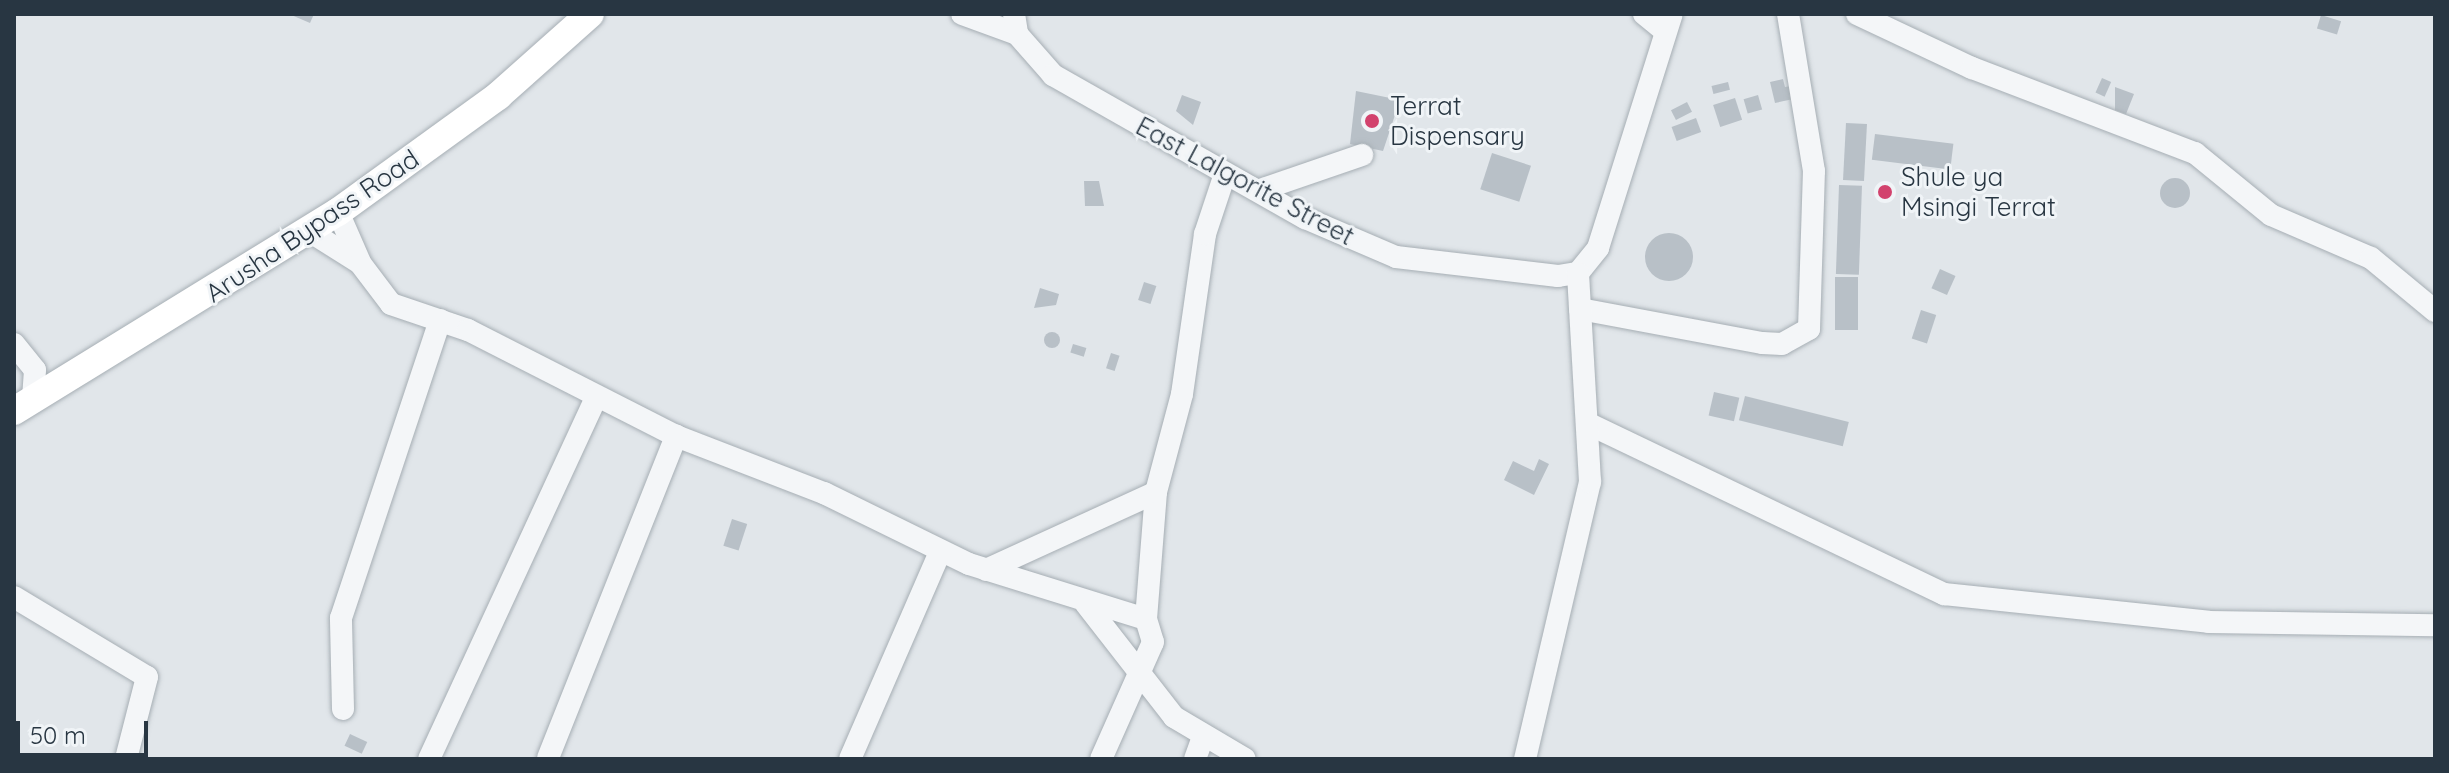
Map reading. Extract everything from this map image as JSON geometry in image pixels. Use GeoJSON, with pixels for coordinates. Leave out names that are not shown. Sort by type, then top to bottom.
{"type":"FeatureCollection","features":[{"type":"Feature","properties":{"kind":"main road","name":"Arusha Bypass Road"},"geometry":{"type":"LineString","coordinates":[[24,406],[338,212],[498,96],[590,14]]}},
{"type":"Feature","properties":{"kind":"street"},"geometry":{"type":"LineString","coordinates":[[962,14],[1015,24]]}},
{"type":"Feature","properties":{"kind":"street"},"geometry":{"type":"LineString","coordinates":[[1525,759],[1584,533],[1589,424],[1578,273],[1598,248],[1668,22],[1644,14]]}},
{"type":"Feature","properties":{"kind":"street"},"geometry":{"type":"LineString","coordinates":[[1580,309],[1762,343],[1782,344],[1809,329],[1814,171],[1788,14]]}},
{"type":"Feature","properties":{"kind":"street"},"geometry":{"type":"LineString","coordinates":[[1857,14],[1972,68],[2195,153],[2271,215],[2371,258],[2435,311]]}},
{"type":"Feature","properties":{"kind":"street","name":"East Lalgorite Street"},"geometry":{"type":"LineString","coordinates":[[1015,24],[1053,75],[1305,218],[1396,257],[1496,271],[1578,273]]}},
{"type":"Feature","properties":{"kind":"street"},"geometry":{"type":"LineString","coordinates":[[1260,190],[1362,155]]}},
{"type":"Feature","properties":{"kind":"street"},"geometry":{"type":"LineString","coordinates":[[1101,759],[1154,635],[1146,619],[1156,492],[1182,394],[1205,234],[1225,174]]}},
{"type":"Feature","properties":{"kind":"street"},"geometry":{"type":"LineString","coordinates":[[338,212],[360,263],[391,304],[440,320],[676,436],[824,493],[940,552],[1086,604],[1146,619]]}},
{"type":"Feature","properties":{"kind":"street"},"geometry":{"type":"LineString","coordinates":[[309,231],[360,263]]}},
{"type":"Feature","properties":{"kind":"street"},"geometry":{"type":"LineString","coordinates":[[343,709],[341,618],[440,320]]}},
{"type":"Feature","properties":{"kind":"street"},"geometry":{"type":"LineString","coordinates":[[15,346],[35,370],[64,384]]}},
{"type":"Feature","properties":{"kind":"street"},"geometry":{"type":"LineString","coordinates":[[24,406],[35,370]]}},
{"type":"Feature","properties":{"kind":"street"},"geometry":{"type":"LineString","coordinates":[[429,759],[596,397]]}},
{"type":"Feature","properties":{"kind":"street"},"geometry":{"type":"LineString","coordinates":[[1589,424],[1944,594],[2209,622],[2435,625]]}},
{"type":"Feature","properties":{"kind":"street"},"geometry":{"type":"LineString","coordinates":[[548,758],[676,436]]}},
{"type":"Feature","properties":{"kind":"street"},"geometry":{"type":"LineString","coordinates":[[986,570],[1156,492]]}},
{"type":"Feature","properties":{"kind":"street"},"geometry":{"type":"LineString","coordinates":[[850,759],[940,552]]}},
{"type":"Feature","properties":{"kind":"street"},"geometry":{"type":"LineString","coordinates":[[14,597],[147,677],[126,759]]}},
{"type":"Feature","properties":{"kind":"street"},"geometry":{"type":"LineString","coordinates":[[1086,604],[1174,717],[1203,737],[1245,759]]}},
{"type":"Feature","properties":{"kind":"street"},"geometry":{"type":"LineString","coordinates":[[1195,759],[1203,737]]}},
{"type":"Feature","properties":{"kind":"building"},"geometry":{"type":"Polygon","coordinates":[[[289,14],[314,14],[310,23],[289,14]]]}},
{"type":"Feature","properties":{"kind":"building"},"geometry":{"type":"Polygon","coordinates":[[[2321,15],[2341,21],[2337,35],[2317,28],[2321,15]]]}},
{"type":"Feature","properties":{"kind":"building"},"geometry":{"type":"Polygon","coordinates":[[[2102,78],[2111,82],[2105,97],[2095,93],[2102,78]]]}},
{"type":"Feature","properties":{"kind":"building"},"geometry":{"type":"Polygon","coordinates":[[[1783,79],[1785,87],[1796,85],[1798,98],[1775,103],[1770,82],[1783,79]]]}},
{"type":"Feature","properties":{"kind":"building"},"geometry":{"type":"Polygon","coordinates":[[[1728,82],[1730,90],[1713,94],[1712,86],[1728,82]]]}},
{"type":"Feature","properties":{"kind":"building"},"geometry":{"type":"Polygon","coordinates":[[[2115,87],[2134,94],[2126,114],[2115,110],[2115,87]]]}},
{"type":"Feature","properties":{"kind":"building","name":"Terrat Dispensary"},"geometry":{"type":"Polygon","coordinates":[[[1356,91],[1400,100],[1383,151],[1350,144],[1356,91]]]}},
{"type":"Feature","properties":{"kind":"building"},"geometry":{"type":"Polygon","coordinates":[[[1182,95],[1201,102],[1193,125],[1176,111],[1182,95]]]}},
{"type":"Feature","properties":{"kind":"building"},"geometry":{"type":"Polygon","coordinates":[[[1758,95],[1762,109],[1748,114],[1744,99],[1758,95]]]}},
{"type":"Feature","properties":{"kind":"building"},"geometry":{"type":"Polygon","coordinates":[[[1735,98],[1742,120],[1720,127],[1713,105],[1735,98]]]}},
{"type":"Feature","properties":{"kind":"building"},"geometry":{"type":"Polygon","coordinates":[[[1687,102],[1692,112],[1676,120],[1671,110],[1687,102]]]}},
{"type":"Feature","properties":{"kind":"building"},"geometry":{"type":"Polygon","coordinates":[[[1696,118],[1701,132],[1677,141],[1672,127],[1696,118]]]}},
{"type":"Feature","properties":{"kind":"building"},"geometry":{"type":"Polygon","coordinates":[[[1846,123],[1867,124],[1864,181],[1843,180],[1846,123]]]}},
{"type":"Feature","properties":{"kind":"building"},"geometry":{"type":"Polygon","coordinates":[[[1875,134],[1953,144],[1950,169],[1872,160],[1875,134]]]}},
{"type":"Feature","properties":{"kind":"building"},"geometry":{"type":"Polygon","coordinates":[[[1492,153],[1531,166],[1519,202],[1480,189],[1492,153]]]}},
{"type":"Feature","properties":{"kind":"building"},"geometry":{"type":"Polygon","coordinates":[[[2175,178],[2186,182],[2190,193],[2186,204],[2175,208],[2164,204],[2160,193],[2164,182],[2175,178]]]}},
{"type":"Feature","properties":{"kind":"building"},"geometry":{"type":"Polygon","coordinates":[[[1084,181],[1099,181],[1104,206],[1085,206],[1084,181]]]}},
{"type":"Feature","properties":{"kind":"building"},"geometry":{"type":"Polygon","coordinates":[[[1839,185],[1862,186],[1859,275],[1836,274],[1839,185]]]}},
{"type":"Feature","properties":{"kind":"building"},"geometry":{"type":"Polygon","coordinates":[[[1669,233],[1686,240],[1693,257],[1686,274],[1669,281],[1652,274],[1645,257],[1652,240],[1669,233]]]}},
{"type":"Feature","properties":{"kind":"building"},"geometry":{"type":"Polygon","coordinates":[[[1940,269],[1956,276],[1947,295],[1931,288],[1940,269]]]}},
{"type":"Feature","properties":{"kind":"building"},"geometry":{"type":"Polygon","coordinates":[[[1835,277],[1858,277],[1858,330],[1835,330],[1835,277]]]}},
{"type":"Feature","properties":{"kind":"building"},"geometry":{"type":"Polygon","coordinates":[[[1144,282],[1156,286],[1150,304],[1138,300],[1144,282]]]}},
{"type":"Feature","properties":{"kind":"building"},"geometry":{"type":"Polygon","coordinates":[[[1040,288],[1059,294],[1056,305],[1034,308],[1040,288]]]}},
{"type":"Feature","properties":{"kind":"building"},"geometry":{"type":"Polygon","coordinates":[[[1921,310],[1936,315],[1927,343],[1912,339],[1921,310]]]}},
{"type":"Feature","properties":{"kind":"building"},"geometry":{"type":"Polygon","coordinates":[[[1052,332],[1060,340],[1052,348],[1044,340],[1052,332]]]}},
{"type":"Feature","properties":{"kind":"building"},"geometry":{"type":"Polygon","coordinates":[[[1073,344],[1086,348],[1084,357],[1070,353],[1073,344]]]}},
{"type":"Feature","properties":{"kind":"building"},"geometry":{"type":"Polygon","coordinates":[[[1111,353],[1120,356],[1115,371],[1106,368],[1111,353]]]}},
{"type":"Feature","properties":{"kind":"building"},"geometry":{"type":"Polygon","coordinates":[[[1714,392],[1739,398],[1734,421],[1709,415],[1714,392]]]}},
{"type":"Feature","properties":{"kind":"building"},"geometry":{"type":"Polygon","coordinates":[[[1745,396],[1849,422],[1843,446],[1739,420],[1745,396]]]}},
{"type":"Feature","properties":{"kind":"building"},"geometry":{"type":"Polygon","coordinates":[[[1539,459],[1549,464],[1534,495],[1504,480],[1513,461],[1534,471],[1539,459]]]}},
{"type":"Feature","properties":{"kind":"building"},"geometry":{"type":"Polygon","coordinates":[[[732,519],[747,524],[739,551],[723,546],[732,519]]]}},
{"type":"Feature","properties":{"kind":"building"},"geometry":{"type":"Polygon","coordinates":[[[350,734],[367,742],[362,754],[345,746],[350,734]]]}},
{"type":"Feature","properties":{"kind":"place","name":"Terrat Dispensary"},"geometry":{"type":"Point","coordinates":[1372,121]}},
{"type":"Feature","properties":{"kind":"place","name":"Shule ya Msingi Terrat"},"geometry":{"type":"Point","coordinates":[1885,192]}}]}
